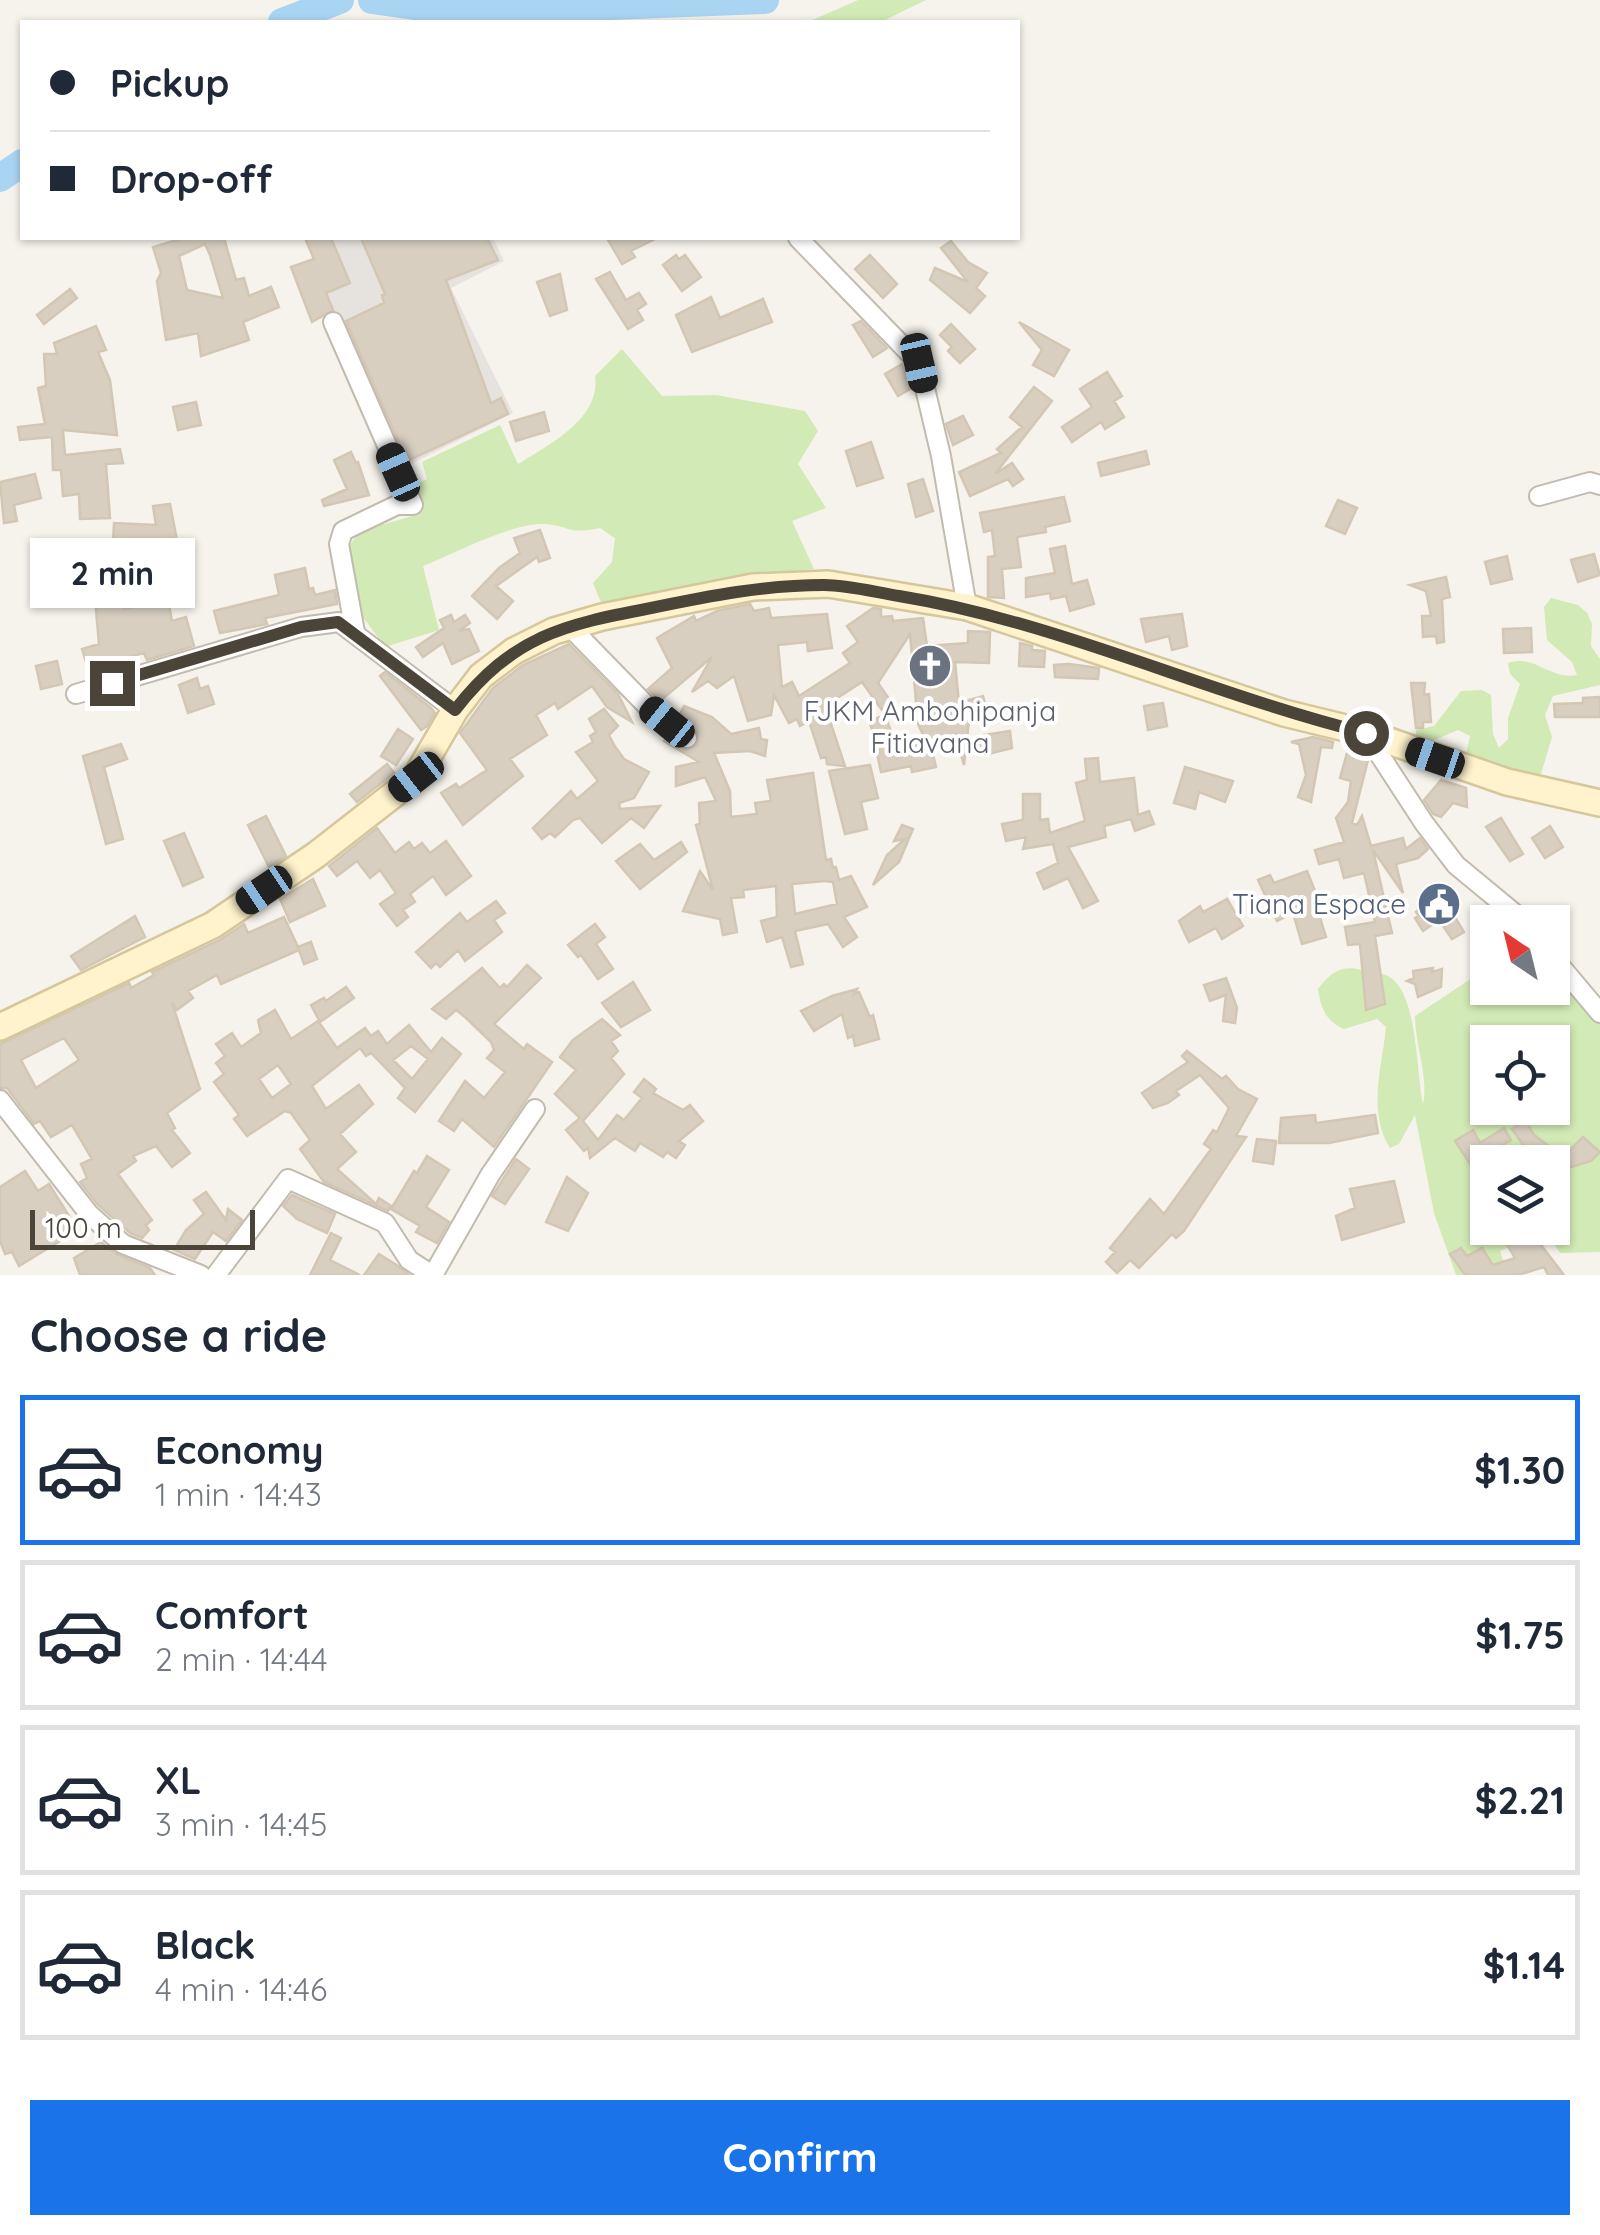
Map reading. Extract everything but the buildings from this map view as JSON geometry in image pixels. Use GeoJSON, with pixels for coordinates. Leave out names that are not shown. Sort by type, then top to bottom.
{"type":"FeatureCollection","features":[{"type":"Feature","properties":{"kind":"street"},"geometry":{"type":"LineString","coordinates":[[800,240],[919,363],[941,456],[968,607]]}},
{"type":"Feature","properties":{"kind":"street"},"geometry":{"type":"LineString","coordinates":[[332,322],[413,505],[397,505],[343,531],[339,544],[354,632]]}},
{"type":"Feature","properties":{"kind":"street"},"geometry":{"type":"LineString","coordinates":[[1539,496],[1590,482],[1600,484]]}},
{"type":"Feature","properties":{"kind":"street"},"geometry":{"type":"LineString","coordinates":[[0,1027],[214,925],[316,855],[416,777],[455,710],[481,676],[514,651],[569,626],[753,587],[828,584],[968,607],[1284,712],[1366,733],[1507,782],[1600,803]]}},
{"type":"Feature","properties":{"kind":"street"},"geometry":{"type":"LineString","coordinates":[[76,694],[301,627],[338,622],[455,710]]}},
{"type":"Feature","properties":{"kind":"street"},"geometry":{"type":"LineString","coordinates":[[569,626],[648,707],[686,738]]}},
{"type":"Feature","properties":{"kind":"street"},"geometry":{"type":"LineString","coordinates":[[1366,733],[1456,865],[1504,905]]}},
{"type":"Feature","properties":{"kind":"street"},"geometry":{"type":"LineString","coordinates":[[1570,977],[1600,1013]]}},
{"type":"Feature","properties":{"kind":"street"},"geometry":{"type":"LineString","coordinates":[[0,1100],[88,1214],[123,1244],[200,1275]]}},
{"type":"Feature","properties":{"kind":"street"},"geometry":{"type":"LineString","coordinates":[[216,1275],[288,1179],[385,1223],[409,1260],[433,1275],[490,1174],[535,1109]]}},
{"type":"Feature","properties":{"kind":"shaded area"},"geometry":{"type":"Polygon","coordinates":[[[305,240],[494,240],[504,261],[451,288],[513,413],[399,470],[305,240]]]}},
{"type":"Feature","properties":{"kind":"green space"},"geometry":{"type":"Polygon","coordinates":[[[858,0],[926,0],[885,20],[813,20],[858,0]]]}},
{"type":"Feature","properties":{"kind":"green space"},"geometry":{"type":"Polygon","coordinates":[[[622,349],[662,396],[716,395],[805,411],[818,431],[798,464],[826,508],[792,521],[814,569],[742,576],[735,581],[603,607],[593,583],[612,562],[615,538],[600,528],[575,530],[532,525],[501,533],[423,566],[439,630],[385,647],[354,605],[345,554],[359,531],[420,514],[415,485],[427,479],[422,462],[500,425],[518,464],[557,439],[581,418],[595,391],[595,376],[622,349]]]}},
{"type":"Feature","properties":{"kind":"green space"},"geometry":{"type":"Polygon","coordinates":[[[1551,598],[1578,605],[1587,613],[1592,624],[1591,646],[1600,659],[1600,685],[1553,696],[1545,715],[1552,737],[1541,774],[1470,768],[1465,758],[1470,736],[1458,730],[1430,742],[1416,736],[1416,730],[1434,726],[1461,691],[1482,690],[1491,695],[1493,734],[1499,748],[1508,739],[1508,718],[1520,684],[1510,674],[1508,663],[1527,662],[1558,674],[1577,675],[1572,662],[1547,640],[1544,607],[1551,598]]]}},
{"type":"Feature","properties":{"kind":"green space"},"geometry":{"type":"Polygon","coordinates":[[[1349,968],[1391,978],[1400,988],[1411,1018],[1423,1104],[1415,1016],[1470,979],[1470,1005],[1570,1005],[1570,979],[1600,1013],[1600,1252],[1560,1253],[1555,1245],[1570,1245],[1570,1145],[1470,1145],[1470,1245],[1514,1245],[1500,1251],[1508,1275],[1456,1275],[1434,1213],[1415,1115],[1399,1144],[1390,1148],[1383,1134],[1378,1089],[1386,1027],[1377,1019],[1344,1029],[1338,1026],[1325,1014],[1318,989],[1333,974],[1349,968]]]}},
{"type":"Feature","properties":{"kind":"waterway"},"geometry":{"type":"LineString","coordinates":[[287,20],[340,0]]}},
{"type":"Feature","properties":{"kind":"waterway"},"geometry":{"type":"LineString","coordinates":[[372,0],[456,12],[765,0]]}},
{"type":"Feature","properties":{"kind":"waterway"},"geometry":{"type":"LineString","coordinates":[[0,178],[20,164]]}},
{"type":"Feature","properties":{"kind":"place","name":"FJKM Ambohipanja Fitiavana"},"geometry":{"type":"Point","coordinates":[930,666]}},
{"type":"Feature","properties":{"kind":"place","name":"Tiana Espace"},"geometry":{"type":"Point","coordinates":[1439,904]}},
{"type":"Feature","properties":{"kind":"route"},"geometry":{"type":"LineString","coordinates":[[112,683],[301,627],[338,622],[455,710],[481,676],[514,651],[554,631],[602,617],[753,587],[828,584],[968,607],[1284,712],[1366,733]]}}]}
